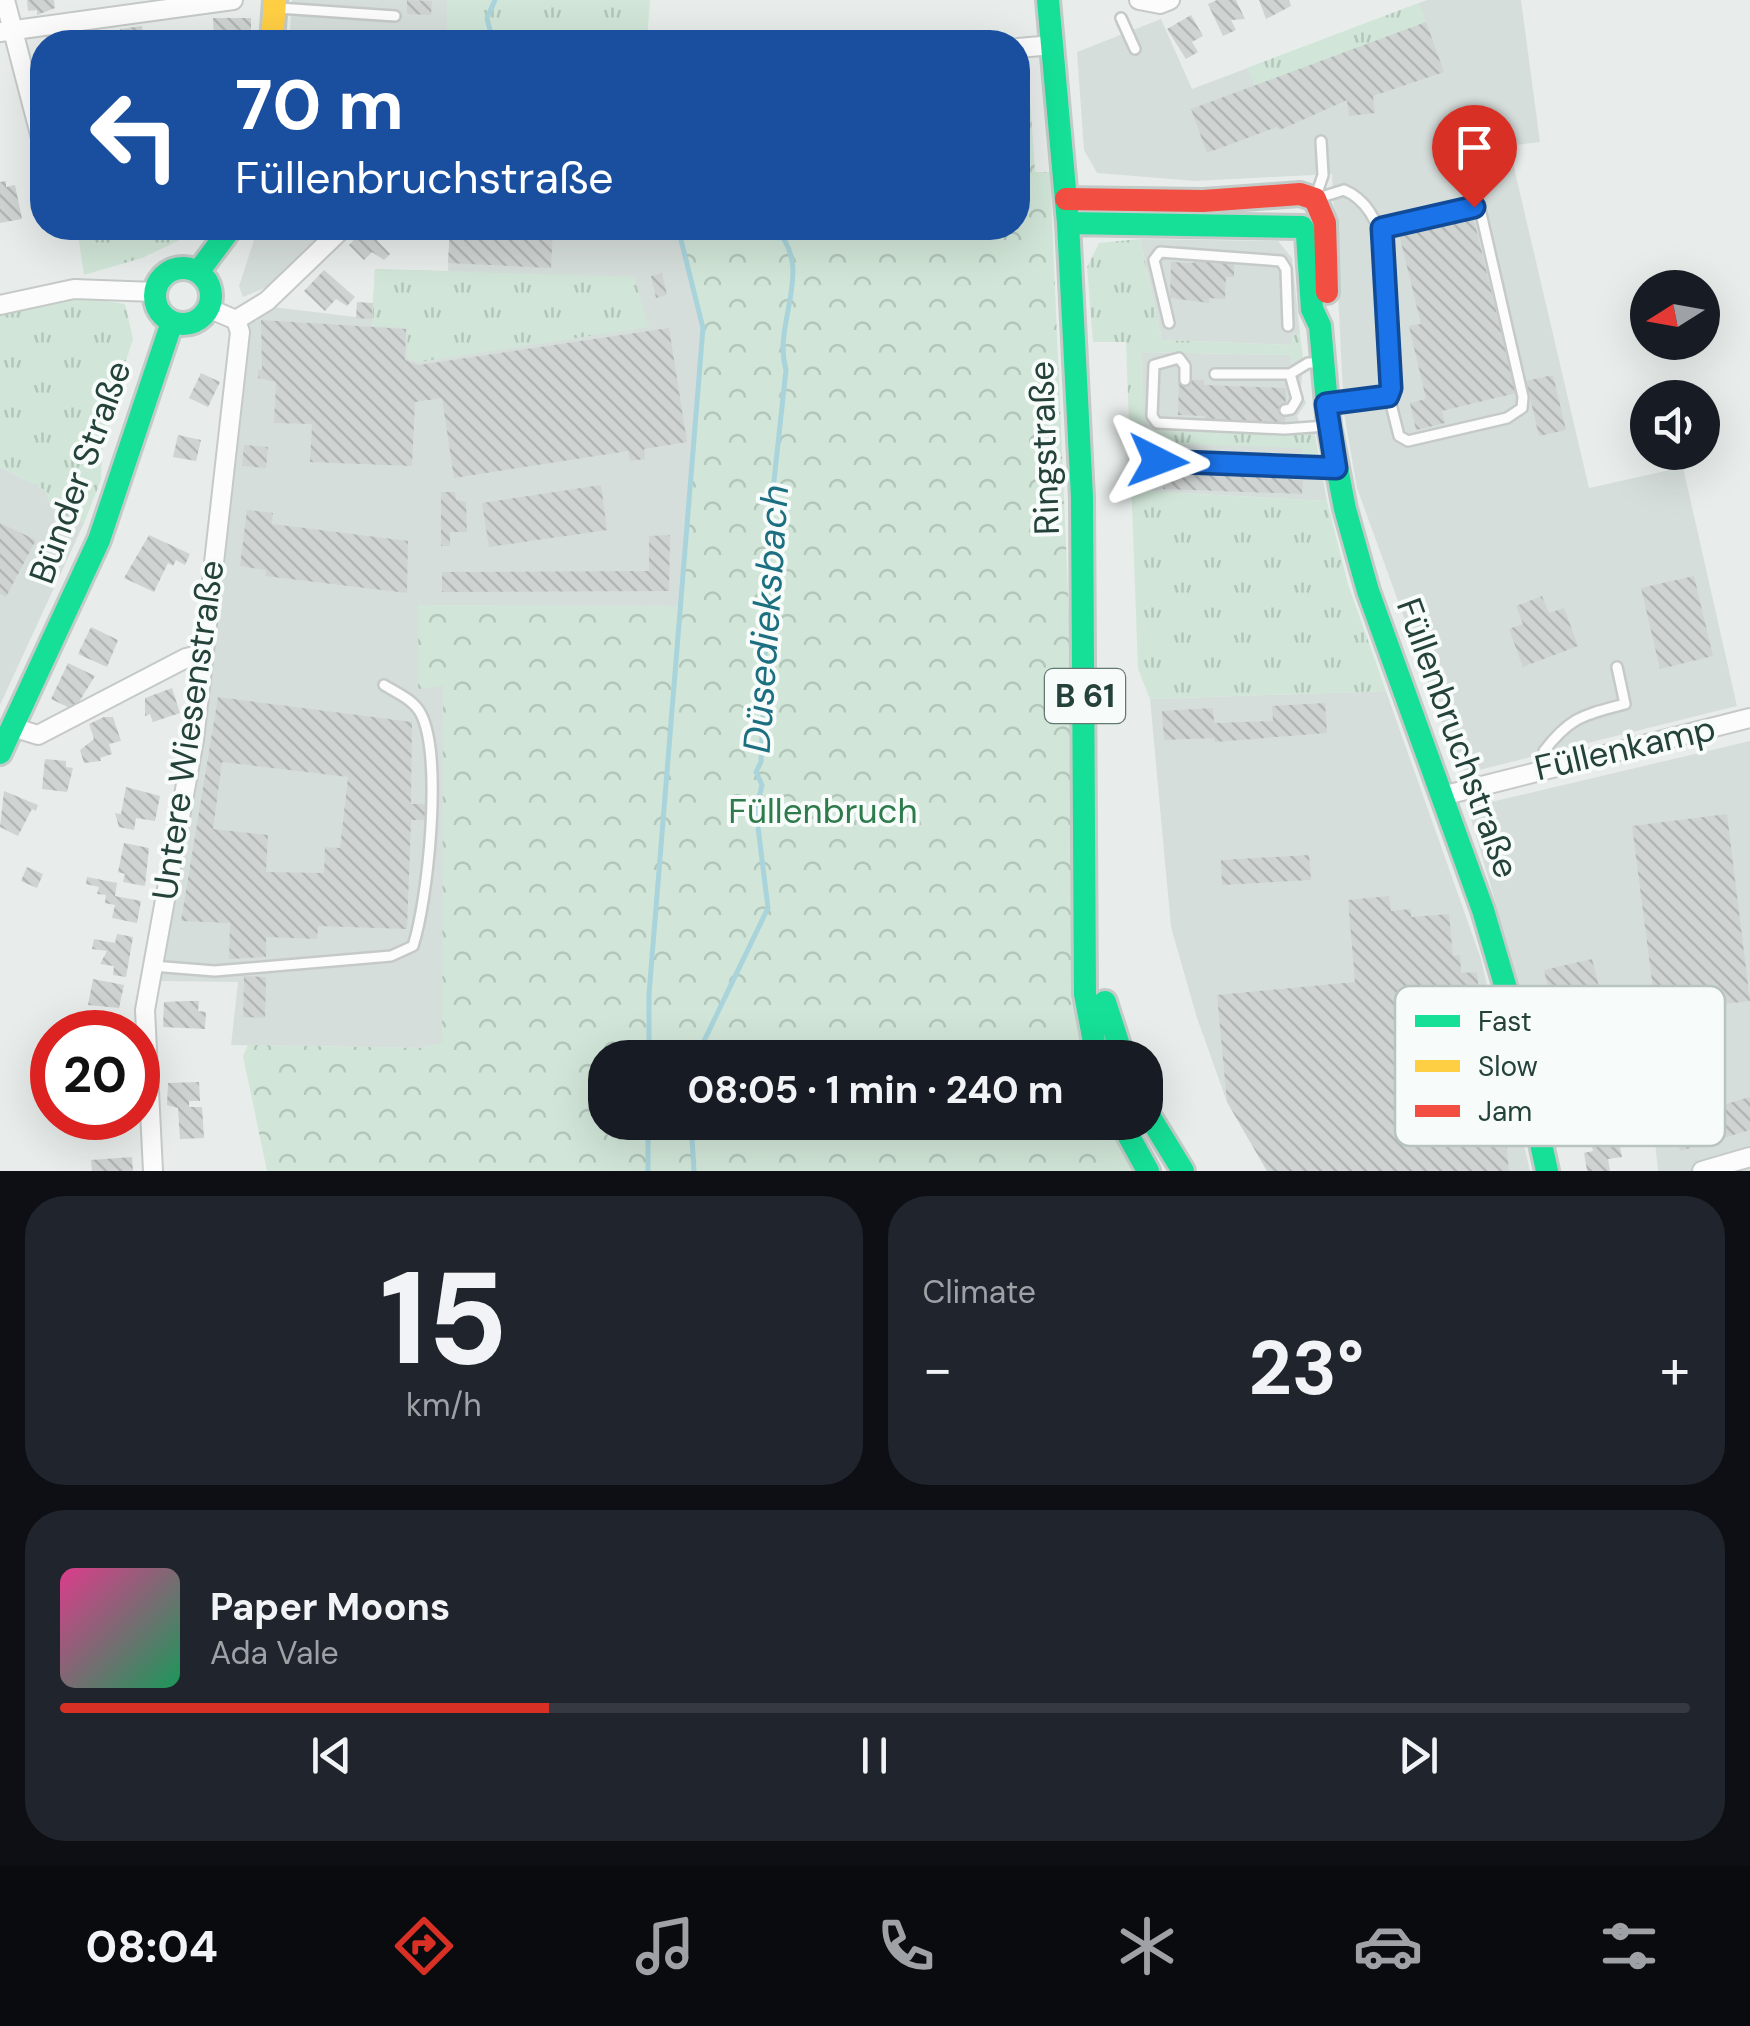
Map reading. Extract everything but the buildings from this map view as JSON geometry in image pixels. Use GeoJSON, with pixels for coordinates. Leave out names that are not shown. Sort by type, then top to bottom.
{"type":"FeatureCollection","features":[{"type":"Feature","properties":{"kind":"main road","name":"Ringstraße"},"geometry":{"type":"LineString","coordinates":[[1048,0],[1067,211],[1082,497],[1086,994],[1094,1040]]}},
{"type":"Feature","properties":{"kind":"main road"},"geometry":{"type":"LineString","coordinates":[[273,30],[275,4]]}},
{"type":"Feature","properties":{"kind":"main road"},"geometry":{"type":"LineString","coordinates":[[1300,194],[1316,199],[1302,226],[1067,211],[1300,194]]}},
{"type":"Feature","properties":{"kind":"main road","name":"Füllenbruchstraße"},"geometry":{"type":"LineString","coordinates":[[1316,199],[1325,223],[1328,306],[1320,326]]}},
{"type":"Feature","properties":{"kind":"main road","name":"Füllenbruchstraße"},"geometry":{"type":"LineString","coordinates":[[1302,226],[1307,234],[1312,309],[1320,326],[1327,415],[1336,468],[1368,590],[1505,986]]}},
{"type":"Feature","properties":{"kind":"main road"},"geometry":{"type":"LineString","coordinates":[[198,272],[222,240]]}},
{"type":"Feature","properties":{"kind":"main road"},"geometry":{"type":"LineString","coordinates":[[176,268],[198,272],[210,288],[208,308],[193,322],[172,322],[156,304],[154,292],[166,273],[176,268]]}},
{"type":"Feature","properties":{"kind":"main road","name":"Bünder Straße"},"geometry":{"type":"LineString","coordinates":[[0,753],[99,540],[172,322]]}},
{"type":"Feature","properties":{"kind":"main road","name":"Ringstraße"},"geometry":{"type":"LineString","coordinates":[[1086,894],[1100,983],[1117,1040]]}},
{"type":"Feature","properties":{"kind":"main road"},"geometry":{"type":"LineString","coordinates":[[1163,1138],[1183,1171]]}},
{"type":"Feature","properties":{"kind":"main road"},"geometry":{"type":"LineString","coordinates":[[1131,1140],[1148,1171]]}},
{"type":"Feature","properties":{"kind":"main road","name":"Füllenbruchstraße"},"geometry":{"type":"LineString","coordinates":[[1542,1146],[1548,1171]]}},
{"type":"Feature","properties":{"kind":"street"},"geometry":{"type":"LineString","coordinates":[[5,0],[8,31],[30,103]]}},
{"type":"Feature","properties":{"kind":"street"},"geometry":{"type":"LineString","coordinates":[[8,31],[233,0]]}},
{"type":"Feature","properties":{"kind":"street"},"geometry":{"type":"LineString","coordinates":[[1139,0],[1160,4],[1170,0]]}},
{"type":"Feature","properties":{"kind":"street"},"geometry":{"type":"LineString","coordinates":[[1030,47],[1053,45]]}},
{"type":"Feature","properties":{"kind":"street"},"geometry":{"type":"LineString","coordinates":[[208,308],[236,320],[267,300],[330,240]]}},
{"type":"Feature","properties":{"kind":"street"},"geometry":{"type":"LineString","coordinates":[[0,305],[74,290],[154,292]]}},
{"type":"Feature","properties":{"kind":"street","name":"Untere Wiesenstraße"},"geometry":{"type":"LineString","coordinates":[[153,1171],[144,1035],[152,966],[182,816],[203,654],[240,332],[236,320]]}},
{"type":"Feature","properties":{"kind":"street"},"geometry":{"type":"LineString","coordinates":[[12,727],[38,735],[186,658],[203,654]]}},
{"type":"Feature","properties":{"kind":"street","name":"Füllenkamp"},"geometry":{"type":"LineString","coordinates":[[1442,796],[1750,718]]}},
{"type":"Feature","properties":{"kind":"street"},"geometry":{"type":"LineString","coordinates":[[1702,1171],[1750,1157]]}},
{"type":"Feature","properties":{"kind":"lane"},"geometry":{"type":"LineString","coordinates":[[275,4],[308,4],[395,16]]}},
{"type":"Feature","properties":{"kind":"lane"},"geometry":{"type":"LineString","coordinates":[[1122,18],[1135,49]]}},
{"type":"Feature","properties":{"kind":"lane"},"geometry":{"type":"LineString","coordinates":[[1316,199],[1323,174],[1320,142]]}},
{"type":"Feature","properties":{"kind":"lane"},"geometry":{"type":"LineString","coordinates":[[1316,199],[1338,190],[1351,193],[1382,228],[1392,379],[1388,396],[1399,436],[1408,441],[1507,418],[1522,408],[1523,397],[1480,209],[1382,228]]}},
{"type":"Feature","properties":{"kind":"lane"},"geometry":{"type":"LineString","coordinates":[[1169,323],[1154,260],[1160,252],[1281,261],[1286,269],[1288,326]]}},
{"type":"Feature","properties":{"kind":"lane"},"geometry":{"type":"LineString","coordinates":[[1185,380],[1185,366],[1179,358],[1154,365],[1152,416],[1157,424],[1284,430],[1388,396]]}},
{"type":"Feature","properties":{"kind":"lane"},"geometry":{"type":"LineString","coordinates":[[1215,374],[1290,374],[1308,363],[1322,362]]}},
{"type":"Feature","properties":{"kind":"lane"},"geometry":{"type":"LineString","coordinates":[[1285,410],[1291,409],[1297,399],[1290,374]]}},
{"type":"Feature","properties":{"kind":"lane"},"geometry":{"type":"LineString","coordinates":[[1158,461],[1336,468]]}},
{"type":"Feature","properties":{"kind":"lane"},"geometry":{"type":"LineString","coordinates":[[1544,751],[1562,727],[1576,717],[1625,704],[1618,667]]}},
{"type":"Feature","properties":{"kind":"lane"},"geometry":{"type":"LineString","coordinates":[[152,966],[215,971],[392,956],[412,946],[430,830],[429,739],[420,712],[384,684]]}},
{"type":"Feature","properties":{"kind":"shaded area"},"geometry":{"type":"Polygon","coordinates":[[[292,0],[447,0],[447,30],[290,30],[292,0]]]}},
{"type":"Feature","properties":{"kind":"shaded area"},"geometry":{"type":"Polygon","coordinates":[[[1427,0],[1521,0],[1540,142],[1509,146],[1589,488],[1684,470],[1737,706],[1471,772],[1459,769],[1357,488],[1344,413],[1332,174],[1195,181],[1097,173],[1084,150],[1077,52],[1161,19],[1192,89],[1427,0]]]}},
{"type":"Feature","properties":{"kind":"shaded area"},"geometry":{"type":"Polygon","coordinates":[[[1140,239],[1278,241],[1292,258],[1300,334],[1292,335],[1292,345],[1162,340],[1140,239]]]}},
{"type":"Feature","properties":{"kind":"shaded area"},"geometry":{"type":"Polygon","coordinates":[[[254,240],[319,240],[270,286],[243,297],[239,286],[254,240]]]}},
{"type":"Feature","properties":{"kind":"shaded area"},"geometry":{"type":"Polygon","coordinates":[[[449,240],[680,240],[704,328],[683,607],[418,605],[418,688],[443,685],[443,1043],[422,1048],[231,1045],[238,982],[159,981],[190,824],[248,356],[248,317],[273,307],[372,319],[375,269],[448,271],[449,240]]]}},
{"type":"Feature","properties":{"kind":"shaded area"},"geometry":{"type":"Polygon","coordinates":[[[1142,352],[1290,355],[1292,363],[1303,356],[1301,391],[1306,403],[1297,416],[1300,424],[1312,420],[1327,501],[1144,491],[1142,352]]]}},
{"type":"Feature","properties":{"kind":"shaded area"},"geometry":{"type":"Polygon","coordinates":[[[0,467],[45,490],[52,509],[84,523],[0,705],[0,467]]]}},
{"type":"Feature","properties":{"kind":"shaded area"},"geometry":{"type":"Polygon","coordinates":[[[1386,691],[1487,986],[1395,986],[1395,1146],[1524,1146],[1530,1171],[1267,1171],[1227,1102],[1171,927],[1150,699],[1386,691]]]}},
{"type":"Feature","properties":{"kind":"shaded area"},"geometry":{"type":"Polygon","coordinates":[[[1750,741],[1750,1171],[1658,1171],[1655,1146],[1725,1146],[1725,986],[1520,986],[1471,819],[1478,805],[1750,741]]]}},
{"type":"Feature","properties":{"kind":"green space"},"geometry":{"type":"Polygon","coordinates":[[[447,0],[650,0],[648,30],[447,30],[447,0]]]}},
{"type":"Feature","properties":{"kind":"green space"},"geometry":{"type":"Polygon","coordinates":[[[1419,3],[1426,22],[1255,86],[1247,68],[1419,3]]]}},
{"type":"Feature","properties":{"kind":"green space","name":"Füllenbruch"},"geometry":{"type":"Polygon","coordinates":[[[1030,98],[1035,172],[1050,172],[1087,1040],[588,1040],[588,1140],[1120,1140],[1135,1171],[267,1171],[243,1056],[248,1045],[422,1048],[442,1043],[443,686],[418,689],[418,605],[683,606],[704,328],[680,240],[1030,240],[1030,98]]]}},
{"type":"Feature","properties":{"kind":"green space"},"geometry":{"type":"Polygon","coordinates":[[[1140,239],[1162,340],[1291,345],[1292,335],[1300,334],[1303,356],[1291,364],[1290,355],[1142,352],[1144,430],[1314,435],[1318,458],[1302,460],[1302,448],[1144,443],[1144,491],[1327,501],[1348,584],[1386,691],[1150,699],[1138,669],[1126,342],[1093,342],[1087,267],[1099,243],[1140,239]]]}},
{"type":"Feature","properties":{"kind":"green space"},"geometry":{"type":"Polygon","coordinates":[[[79,240],[180,240],[142,258],[84,275],[79,240]]]}},
{"type":"Feature","properties":{"kind":"green space"},"geometry":{"type":"Polygon","coordinates":[[[375,269],[634,277],[649,327],[418,362],[407,358],[408,328],[372,326],[375,269]]]}},
{"type":"Feature","properties":{"kind":"green space"},"geometry":{"type":"Polygon","coordinates":[[[84,298],[125,304],[133,339],[103,432],[101,480],[84,523],[52,509],[45,490],[0,467],[0,314],[84,298]]]}},
{"type":"Feature","properties":{"kind":"waterway","name":"Düsedieksbach"},"geometry":{"type":"LineString","coordinates":[[490,30],[487,18],[495,0]]}},
{"type":"Feature","properties":{"kind":"waterway"},"geometry":{"type":"LineString","coordinates":[[649,1040],[649,994],[703,328],[681,240]]}},
{"type":"Feature","properties":{"kind":"waterway","name":"Düsedieksbach"},"geometry":{"type":"LineString","coordinates":[[704,1040],[768,908],[756,811],[762,785],[756,772],[761,762],[771,508],[786,370],[784,333],[793,278],[784,240]]}},
{"type":"Feature","properties":{"kind":"waterway"},"geometry":{"type":"LineString","coordinates":[[648,1140],[648,1171]]}},
{"type":"Feature","properties":{"kind":"waterway","name":"Düsedieksbach"},"geometry":{"type":"LineString","coordinates":[[692,1140],[694,1171]]}},
{"type":"Feature","properties":{"kind":"traffic: fast"},"geometry":{"type":"LineString","coordinates":[[1048,0],[1068,223]]}},
{"type":"Feature","properties":{"kind":"traffic: fast"},"geometry":{"type":"LineString","coordinates":[[1068,223],[1302,227]]}},
{"type":"Feature","properties":{"kind":"traffic: fast"},"geometry":{"type":"LineString","coordinates":[[1068,223],[1082,497],[1085,994],[1094,1040]]}},
{"type":"Feature","properties":{"kind":"traffic: fast"},"geometry":{"type":"LineString","coordinates":[[1302,227],[1307,235],[1312,309],[1320,326],[1329,426],[1345,509],[1368,591],[1483,910],[1505,986]]}},
{"type":"Feature","properties":{"kind":"traffic: fast"},"geometry":{"type":"LineString","coordinates":[[198,272],[222,240]]}},
{"type":"Feature","properties":{"kind":"traffic: fast"},"geometry":{"type":"LineString","coordinates":[[183,268],[203,276],[211,296],[203,316],[183,324],[163,316],[155,296],[163,276],[183,268]]}},
{"type":"Feature","properties":{"kind":"traffic: fast"},"geometry":{"type":"LineString","coordinates":[[0,753],[99,540],[172,322]]}},
{"type":"Feature","properties":{"kind":"traffic: fast"},"geometry":{"type":"LineString","coordinates":[[1105,1002],[1117,1040]]}},
{"type":"Feature","properties":{"kind":"traffic: fast"},"geometry":{"type":"LineString","coordinates":[[1163,1138],[1183,1171]]}},
{"type":"Feature","properties":{"kind":"traffic: fast"},"geometry":{"type":"LineString","coordinates":[[1131,1140],[1148,1171]]}},
{"type":"Feature","properties":{"kind":"traffic: fast"},"geometry":{"type":"LineString","coordinates":[[1542,1146],[1547,1171]]}},
{"type":"Feature","properties":{"kind":"traffic: slow"},"geometry":{"type":"LineString","coordinates":[[273,30],[275,0]]}},
{"type":"Feature","properties":{"kind":"traffic: jam"},"geometry":{"type":"LineString","coordinates":[[1066,199],[1203,201],[1300,194],[1315,199],[1325,223],[1327,292]]}},
{"type":"Feature","properties":{"kind":"route"},"geometry":{"type":"LineString","coordinates":[[1158,461],[1336,468],[1326,404],[1388,396],[1391,388],[1382,228],[1474,207]]}}]}
